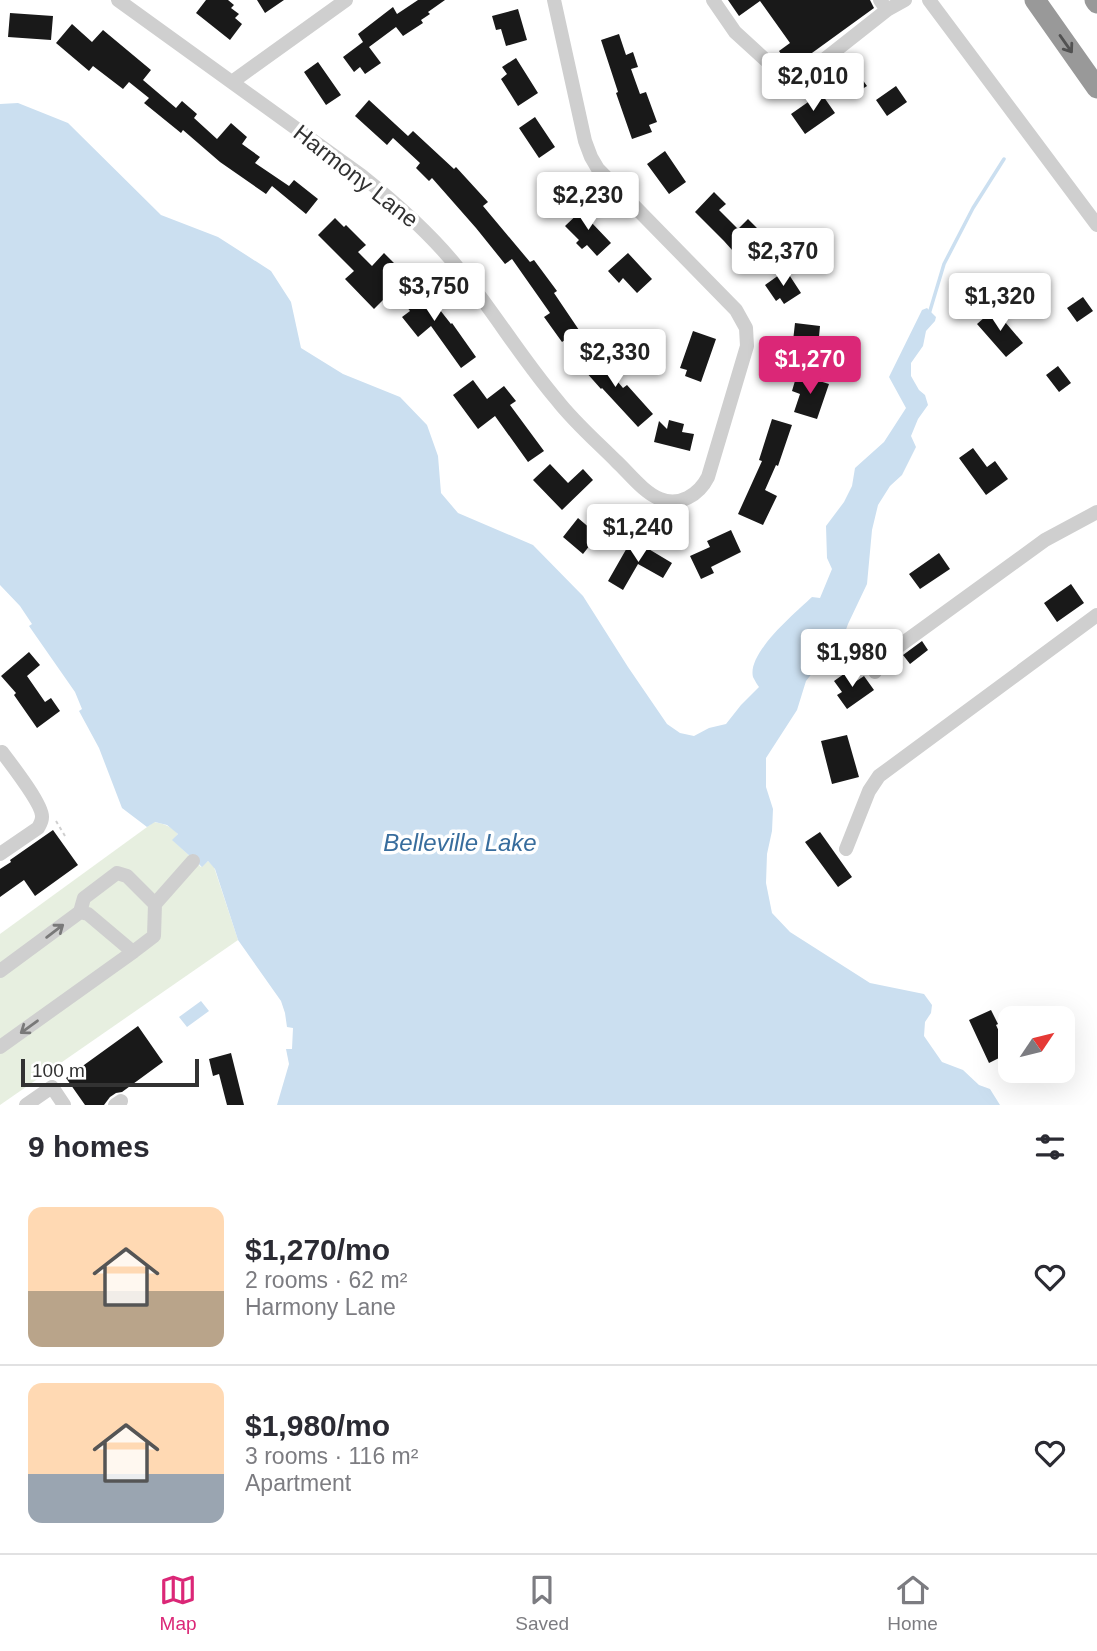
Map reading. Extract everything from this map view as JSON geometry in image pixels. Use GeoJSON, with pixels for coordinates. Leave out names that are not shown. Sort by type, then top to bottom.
{"type":"FeatureCollection","features":[{"type":"Feature","properties":{"kind":"highway"},"geometry":{"type":"LineString","coordinates":[[1035,0],[1097,88]]}},
{"type":"Feature","properties":{"kind":"street","name":"Harmony Lane"},"geometry":{"type":"LineString","coordinates":[[118,0],[362,176],[398,206],[439,245],[558,402],[594,439],[650,494],[667,501],[685,499],[700,489],[708,477],[747,346],[746,328],[736,310],[598,169],[585,141],[554,0]]}},
{"type":"Feature","properties":{"kind":"street"},"geometry":{"type":"LineString","coordinates":[[232,82],[346,0]]}},
{"type":"Feature","properties":{"kind":"street"},"geometry":{"type":"LineString","coordinates":[[713,0],[735,33],[783,76],[799,76],[816,66],[883,5],[905,0]]}},
{"type":"Feature","properties":{"kind":"street"},"geometry":{"type":"LineString","coordinates":[[929,0],[1097,226]]}},
{"type":"Feature","properties":{"kind":"street"},"geometry":{"type":"LineString","coordinates":[[874,672],[877,664],[888,654],[1036,547],[1097,512]]}},
{"type":"Feature","properties":{"kind":"street"},"geometry":{"type":"LineString","coordinates":[[846,849],[869,791],[879,776],[1097,615]]}},
{"type":"Feature","properties":{"kind":"street"},"geometry":{"type":"LineString","coordinates":[[0,737],[4,746],[1,753],[37,802],[43,815],[38,828],[0,854]]}},
{"type":"Feature","properties":{"kind":"street"},"geometry":{"type":"LineString","coordinates":[[0,1047],[154,936],[155,904],[193,861]]}},
{"type":"Feature","properties":{"kind":"street"},"geometry":{"type":"LineString","coordinates":[[0,971],[80,912],[84,898],[117,873],[127,876],[155,904]]}},
{"type":"Feature","properties":{"kind":"street"},"geometry":{"type":"LineString","coordinates":[[80,912],[88,914],[133,952]]}},
{"type":"Feature","properties":{"kind":"street"},"geometry":{"type":"LineString","coordinates":[[26,1105],[51,1087],[64,1105]]}},
{"type":"Feature","properties":{"kind":"path"},"geometry":{"type":"LineString","coordinates":[[56,821],[65,836]]}},
{"type":"Feature","properties":{"kind":"green space"},"geometry":{"type":"Polygon","coordinates":[[[154,822],[175,831],[178,834],[173,840],[201,867],[208,861],[214,867],[238,940],[0,1105],[0,934],[154,822]]]}},
{"type":"Feature","properties":{"kind":"water","name":"Belleville Lake"},"geometry":{"type":"Polygon","coordinates":[[[18,103],[68,123],[161,215],[218,237],[271,271],[291,302],[301,348],[343,374],[400,397],[427,425],[438,456],[441,493],[458,513],[533,545],[583,596],[667,724],[680,733],[694,736],[709,728],[726,724],[759,687],[753,677],[753,667],[765,645],[812,597],[820,598],[832,569],[827,558],[826,526],[852,486],[855,468],[884,442],[906,408],[889,377],[922,310],[927,308],[936,317],[926,331],[923,346],[911,363],[911,376],[925,395],[928,405],[911,436],[916,447],[902,475],[890,486],[878,505],[872,530],[867,584],[843,638],[832,656],[817,667],[806,681],[797,710],[766,758],[766,787],[773,809],[766,883],[772,913],[790,932],[870,983],[924,994],[932,1005],[931,1013],[925,1022],[924,1036],[942,1062],[963,1070],[979,1085],[990,1089],[1000,1105],[277,1105],[289,1064],[286,1049],[292,1049],[293,1028],[287,1027],[281,1001],[238,940],[215,869],[208,861],[202,867],[172,840],[178,834],[167,825],[155,822],[147,827],[122,808],[99,748],[79,711],[82,709],[75,692],[29,626],[32,624],[20,606],[0,585],[0,104],[18,103]]]}},
{"type":"Feature","properties":{"kind":"water"},"geometry":{"type":"Polygon","coordinates":[[[201,1001],[209,1011],[187,1027],[179,1017],[201,1001]]]}},
{"type":"Feature","properties":{"kind":"building"},"geometry":{"type":"Polygon","coordinates":[[[206,0],[228,0],[234,5],[231,8],[239,14],[235,18],[242,24],[230,40],[196,13],[206,0]]]}},
{"type":"Feature","properties":{"kind":"building"},"geometry":{"type":"Polygon","coordinates":[[[257,0],[284,0],[265,13],[257,0]]]}},
{"type":"Feature","properties":{"kind":"building"},"geometry":{"type":"Polygon","coordinates":[[[418,0],[445,0],[428,12],[430,14],[421,20],[423,23],[403,36],[396,27],[369,47],[381,63],[365,74],[360,67],[354,72],[343,57],[363,42],[358,34],[393,7],[397,14],[418,0]]]}},
{"type":"Feature","properties":{"kind":"building"},"geometry":{"type":"Polygon","coordinates":[[[728,0],[870,0],[874,8],[794,66],[789,66],[779,51],[790,43],[760,1],[739,16],[728,0]]]}},
{"type":"Feature","properties":{"kind":"building"},"geometry":{"type":"Polygon","coordinates":[[[518,9],[527,40],[506,46],[501,29],[496,30],[492,16],[518,9]]]}},
{"type":"Feature","properties":{"kind":"building"},"geometry":{"type":"Polygon","coordinates":[[[10,13],[53,16],[51,40],[8,37],[10,13]]]}},
{"type":"Feature","properties":{"kind":"building"},"geometry":{"type":"Polygon","coordinates":[[[72,24],[92,42],[103,30],[151,70],[143,80],[176,108],[182,101],[197,114],[194,118],[217,139],[231,123],[247,137],[242,144],[260,157],[255,163],[289,186],[294,180],[318,199],[306,214],[272,186],[266,194],[144,103],[149,98],[129,82],[123,89],[93,66],[89,71],[56,43],[72,24]]]}},
{"type":"Feature","properties":{"kind":"building"},"geometry":{"type":"Polygon","coordinates":[[[619,34],[626,55],[633,52],[638,67],[631,69],[640,94],[646,92],[657,122],[649,125],[652,132],[632,139],[601,40],[619,34]]]}},
{"type":"Feature","properties":{"kind":"building"},"geometry":{"type":"Polygon","coordinates":[[[516,58],[538,93],[518,106],[501,79],[507,74],[502,67],[516,58]]]}},
{"type":"Feature","properties":{"kind":"building"},"geometry":{"type":"Polygon","coordinates":[[[318,62],[341,95],[326,105],[304,72],[318,62]]]}},
{"type":"Feature","properties":{"kind":"building"},"geometry":{"type":"Polygon","coordinates":[[[854,68],[867,86],[856,93],[844,75],[854,68]]]}},
{"type":"Feature","properties":{"kind":"building"},"geometry":{"type":"Polygon","coordinates":[[[896,86],[907,102],[887,116],[876,100],[896,86]]]}},
{"type":"Feature","properties":{"kind":"building"},"geometry":{"type":"Polygon","coordinates":[[[821,93],[835,113],[805,134],[791,114],[821,93]]]}},
{"type":"Feature","properties":{"kind":"building"},"geometry":{"type":"Polygon","coordinates":[[[369,100],[408,136],[413,131],[454,169],[456,167],[488,202],[483,206],[530,262],[534,260],[557,291],[554,293],[579,330],[562,342],[544,317],[550,313],[512,259],[505,264],[432,178],[429,181],[416,168],[420,163],[393,138],[387,145],[355,116],[369,100]]]}},
{"type":"Feature","properties":{"kind":"building"},"geometry":{"type":"Polygon","coordinates":[[[535,117],[555,147],[539,158],[519,128],[535,117]]]}},
{"type":"Feature","properties":{"kind":"building"},"geometry":{"type":"Polygon","coordinates":[[[665,151],[686,182],[669,194],[647,164],[665,151]]]}},
{"type":"Feature","properties":{"kind":"building"},"geometry":{"type":"Polygon","coordinates":[[[714,192],[726,204],[719,210],[738,229],[748,219],[760,231],[750,240],[765,256],[750,270],[695,212],[714,192]]]}},
{"type":"Feature","properties":{"kind":"building"},"geometry":{"type":"Polygon","coordinates":[[[586,206],[596,217],[591,222],[611,243],[597,256],[587,245],[582,249],[576,243],[579,240],[565,226],[586,206]]]}},
{"type":"Feature","properties":{"kind":"building"},"geometry":{"type":"Polygon","coordinates":[[[335,218],[366,245],[358,252],[372,266],[384,253],[399,268],[388,279],[396,287],[374,309],[345,279],[354,271],[318,235],[335,218]]]}},
{"type":"Feature","properties":{"kind":"building"},"geometry":{"type":"Polygon","coordinates":[[[628,253],[652,279],[637,293],[623,278],[619,283],[608,271],[628,253]]]}},
{"type":"Feature","properties":{"kind":"building"},"geometry":{"type":"Polygon","coordinates":[[[786,270],[801,293],[784,304],[780,298],[776,301],[765,285],[786,270]]]}},
{"type":"Feature","properties":{"kind":"building"},"geometry":{"type":"Polygon","coordinates":[[[418,282],[476,357],[461,368],[431,326],[418,337],[402,317],[410,311],[399,297],[418,282]]]}},
{"type":"Feature","properties":{"kind":"building"},"geometry":{"type":"Polygon","coordinates":[[[1083,297],[1093,311],[1077,322],[1067,308],[1083,297]]]}},
{"type":"Feature","properties":{"kind":"building"},"geometry":{"type":"Polygon","coordinates":[[[994,309],[1023,343],[1006,357],[977,324],[994,309]]]}},
{"type":"Feature","properties":{"kind":"building"},"geometry":{"type":"Polygon","coordinates":[[[795,323],[820,326],[818,347],[828,348],[826,364],[791,359],[795,323]]]}},
{"type":"Feature","properties":{"kind":"building"},"geometry":{"type":"Polygon","coordinates":[[[693,331],[716,339],[701,382],[685,376],[687,370],[680,368],[693,331]]]}},
{"type":"Feature","properties":{"kind":"building"},"geometry":{"type":"Polygon","coordinates":[[[632,339],[643,354],[633,361],[622,346],[632,339]]]}},
{"type":"Feature","properties":{"kind":"building"},"geometry":{"type":"Polygon","coordinates":[[[591,350],[623,388],[627,385],[653,414],[638,427],[577,362],[591,350]]]}},
{"type":"Feature","properties":{"kind":"building"},"geometry":{"type":"Polygon","coordinates":[[[1058,366],[1071,383],[1059,392],[1046,375],[1058,366]]]}},
{"type":"Feature","properties":{"kind":"building"},"geometry":{"type":"Polygon","coordinates":[[[797,374],[829,384],[817,419],[794,412],[800,394],[792,391],[797,374]]]}},
{"type":"Feature","properties":{"kind":"building"},"geometry":{"type":"Polygon","coordinates":[[[473,380],[487,399],[504,386],[516,401],[510,405],[544,451],[528,462],[495,416],[478,429],[453,395],[473,380]]]}},
{"type":"Feature","properties":{"kind":"building"},"geometry":{"type":"Polygon","coordinates":[[[772,419],[792,425],[778,466],[776,465],[765,490],[777,496],[763,525],[738,514],[762,461],[759,460],[772,419]]]}},
{"type":"Feature","properties":{"kind":"building"},"geometry":{"type":"Polygon","coordinates":[[[669,420],[684,424],[682,432],[694,434],[690,451],[654,442],[659,421],[667,429],[669,420]]]}},
{"type":"Feature","properties":{"kind":"building"},"geometry":{"type":"Polygon","coordinates":[[[973,448],[987,467],[995,461],[1008,479],[986,495],[959,458],[973,448]]]}},
{"type":"Feature","properties":{"kind":"building"},"geometry":{"type":"Polygon","coordinates":[[[550,464],[568,483],[583,469],[593,480],[562,510],[533,480],[550,464]]]}},
{"type":"Feature","properties":{"kind":"building"},"geometry":{"type":"Polygon","coordinates":[[[578,518],[598,535],[583,554],[563,537],[578,518]]]}},
{"type":"Feature","properties":{"kind":"building"},"geometry":{"type":"Polygon","coordinates":[[[731,530],[741,552],[711,567],[714,573],[701,579],[690,556],[710,547],[707,541],[731,530]]]}},
{"type":"Feature","properties":{"kind":"building"},"geometry":{"type":"Polygon","coordinates":[[[632,539],[672,563],[663,578],[638,564],[623,590],[608,581],[632,539]]]}},
{"type":"Feature","properties":{"kind":"building"},"geometry":{"type":"Polygon","coordinates":[[[939,553],[950,569],[920,589],[909,574],[939,553]]]}},
{"type":"Feature","properties":{"kind":"building"},"geometry":{"type":"Polygon","coordinates":[[[1071,584],[1084,603],[1057,622],[1044,603],[1071,584]]]}},
{"type":"Feature","properties":{"kind":"building"},"geometry":{"type":"Polygon","coordinates":[[[922,641],[928,650],[910,664],[903,655],[922,641]]]}},
{"type":"Feature","properties":{"kind":"building"},"geometry":{"type":"Polygon","coordinates":[[[29,652],[40,665],[27,676],[45,702],[51,698],[60,711],[37,728],[14,695],[16,693],[1,676],[29,652]]]}},
{"type":"Feature","properties":{"kind":"building"},"geometry":{"type":"Polygon","coordinates":[[[848,671],[855,682],[864,676],[874,690],[847,709],[837,695],[842,692],[834,681],[848,671]]]}},
{"type":"Feature","properties":{"kind":"building"},"geometry":{"type":"Polygon","coordinates":[[[847,735],[859,777],[832,784],[821,741],[847,735]]]}},
{"type":"Feature","properties":{"kind":"building"},"geometry":{"type":"Polygon","coordinates":[[[53,830],[78,865],[35,896],[24,880],[0,897],[0,869],[53,830]]]}},
{"type":"Feature","properties":{"kind":"building"},"geometry":{"type":"Polygon","coordinates":[[[820,832],[852,877],[838,887],[805,842],[820,832]]]}},
{"type":"Feature","properties":{"kind":"building"},"geometry":{"type":"Polygon","coordinates":[[[991,1010],[998,1024],[998,1058],[989,1063],[969,1020],[991,1010]]]}},
{"type":"Feature","properties":{"kind":"building"},"geometry":{"type":"Polygon","coordinates":[[[138,1026],[163,1062],[122,1092],[110,1097],[104,1105],[85,1105],[66,1078],[138,1026]]]}},
{"type":"Feature","properties":{"kind":"building"},"geometry":{"type":"Polygon","coordinates":[[[231,1053],[244,1105],[227,1105],[219,1074],[213,1076],[209,1059],[231,1053]]]}},
{"type":"Feature","properties":{"kind":"waterway"},"geometry":{"type":"LineString","coordinates":[[929,314],[944,264],[973,208],[1004,159]]}}]}
